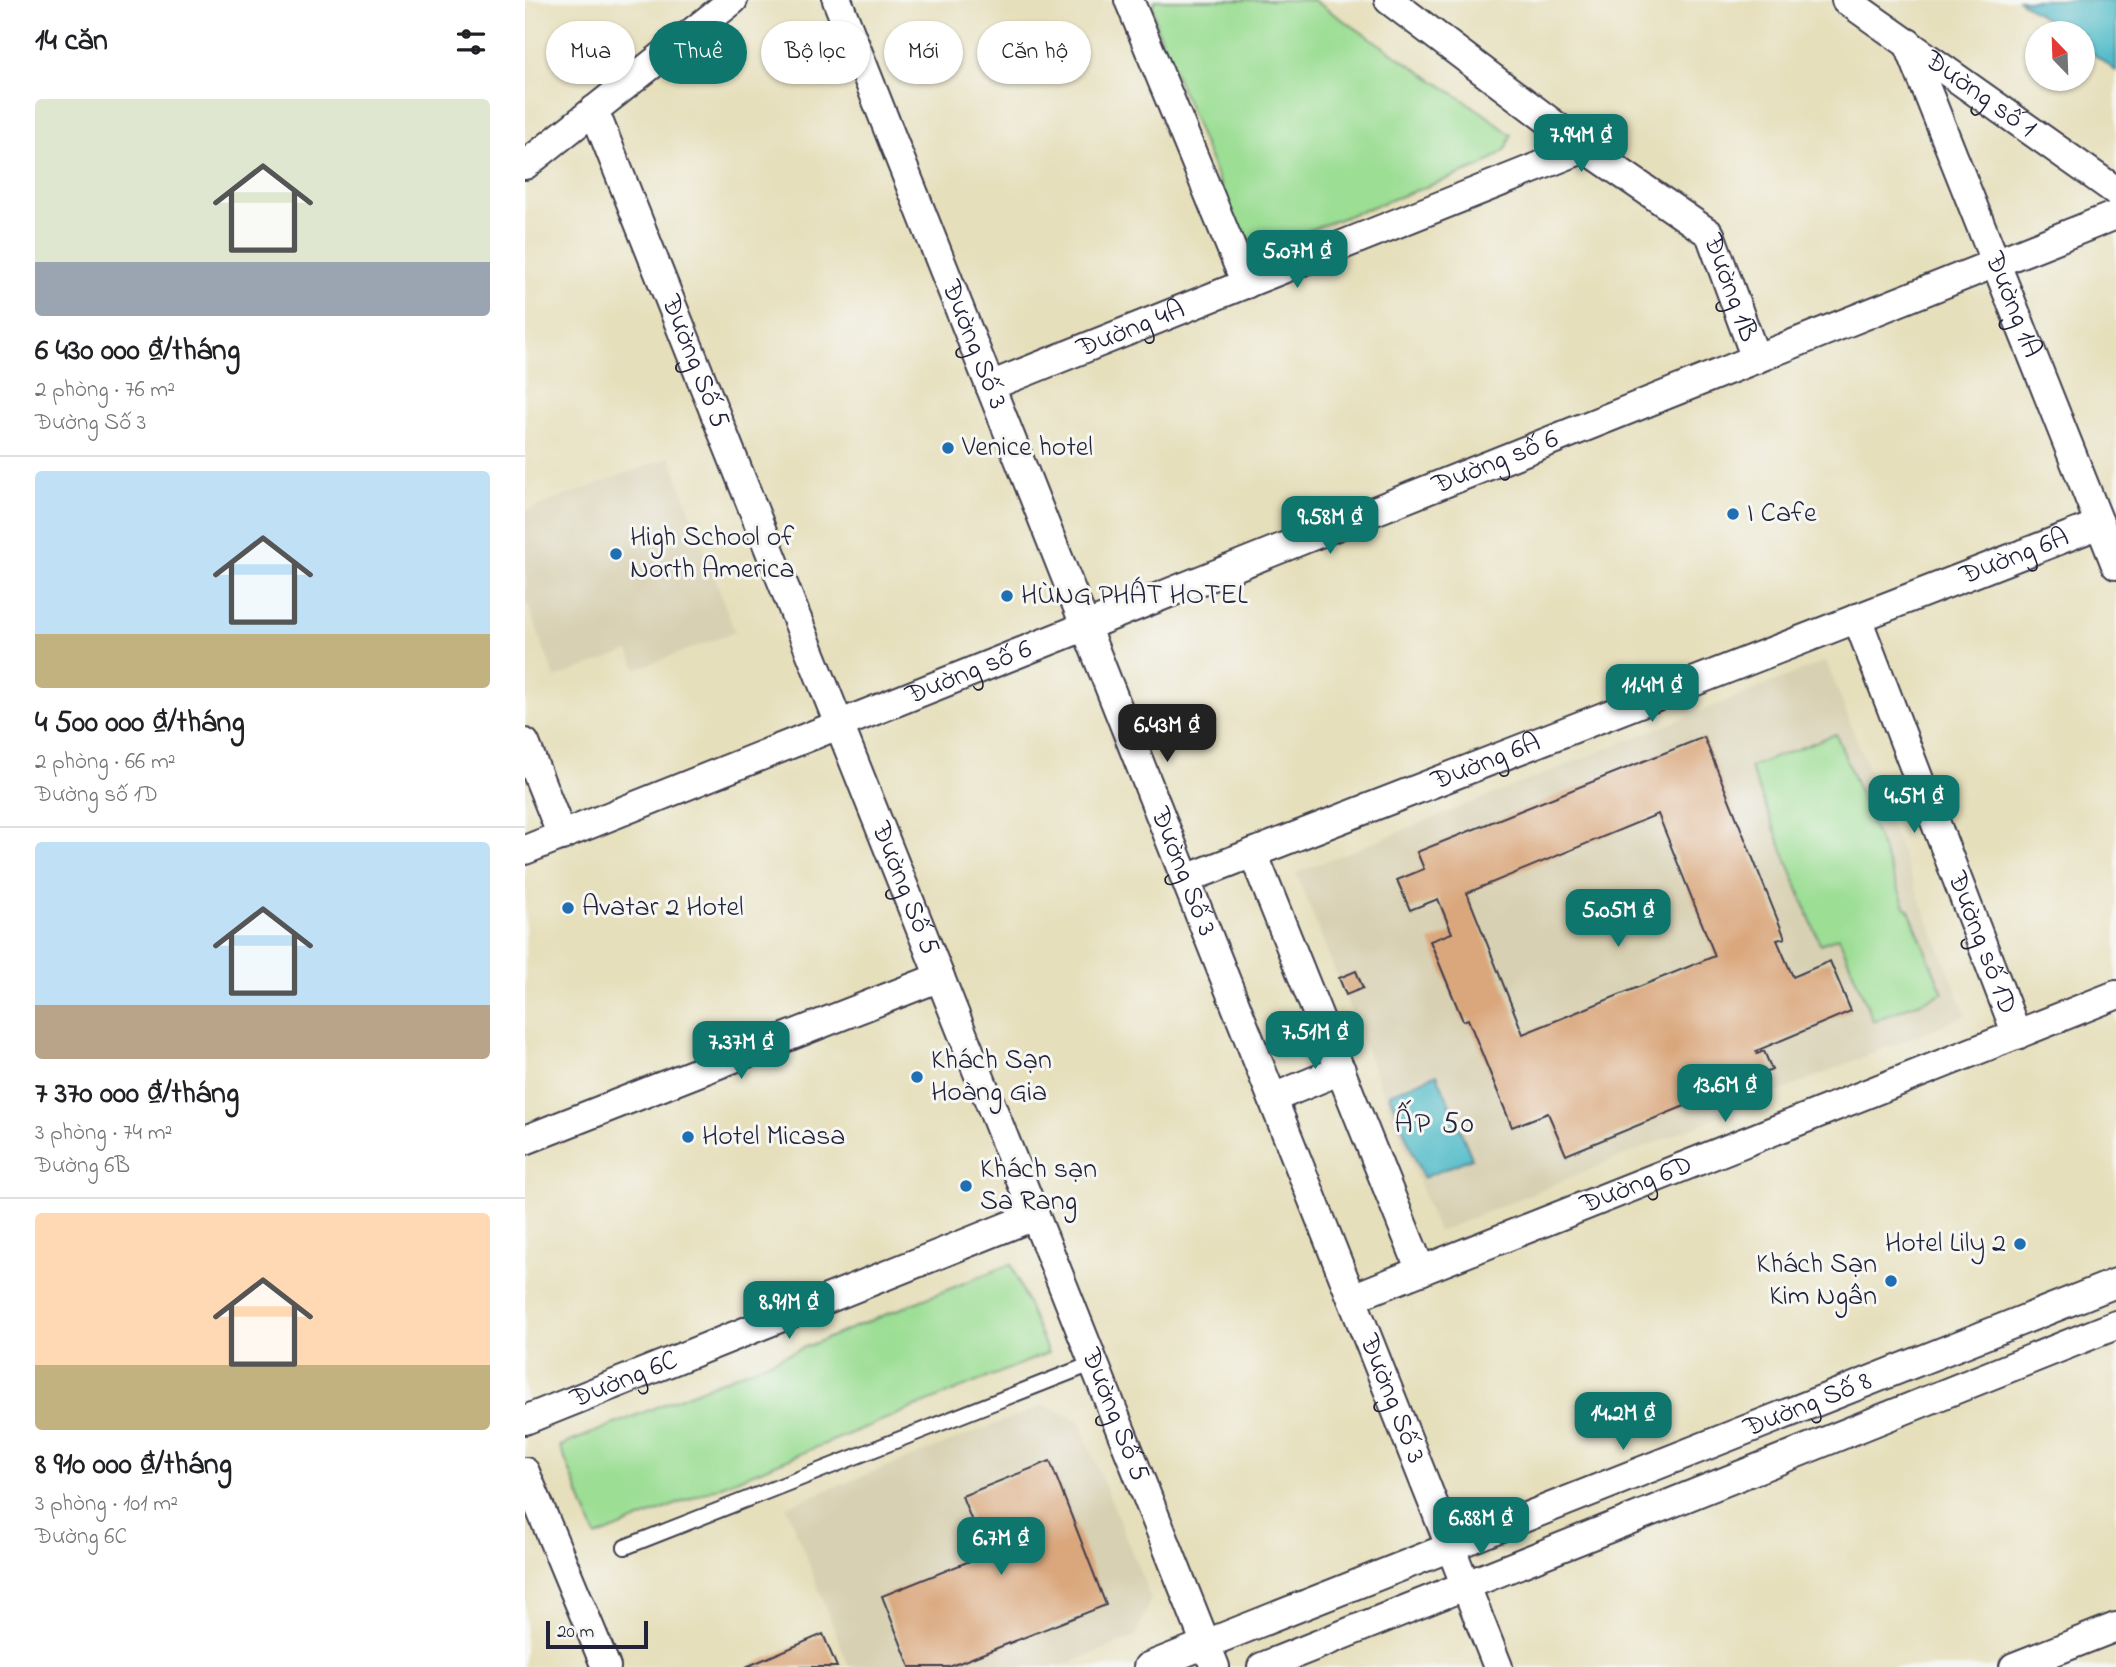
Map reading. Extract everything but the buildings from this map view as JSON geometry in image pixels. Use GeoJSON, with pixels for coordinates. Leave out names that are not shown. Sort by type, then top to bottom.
{"type":"FeatureCollection","features":[{"type":"Feature","properties":{"kind":"street"},"geometry":{"type":"LineString","coordinates":[[525,165],[733,0]]}},
{"type":"Feature","properties":{"kind":"street","name":"Đường Số 3"},"geometry":{"type":"LineString","coordinates":[[837,0],[1497,1667]]}},
{"type":"Feature","properties":{"kind":"street"},"geometry":{"type":"LineString","coordinates":[[1129,0],[1246,284]]}},
{"type":"Feature","properties":{"kind":"street","name":"Đường 1B"},"geometry":{"type":"LineString","coordinates":[[1389,0],[1585,148],[1710,234],[1756,359]]}},
{"type":"Feature","properties":{"kind":"street","name":"Đường số 1"},"geometry":{"type":"LineString","coordinates":[[1846,0],[2116,191]]}},
{"type":"Feature","properties":{"kind":"street","name":"Đường 1A"},"geometry":{"type":"LineString","coordinates":[[1908,43],[2116,565]]}},
{"type":"Feature","properties":{"kind":"street","name":"Đường Số 5"},"geometry":{"type":"LineString","coordinates":[[594,110],[1211,1656]]}},
{"type":"Feature","properties":{"kind":"street","name":"Đường 4A"},"geometry":{"type":"LineString","coordinates":[[990,386],[1585,148]]}},
{"type":"Feature","properties":{"kind":"street","name":"Đường số 6"},"geometry":{"type":"LineString","coordinates":[[525,850],[2116,215]]}},
{"type":"Feature","properties":{"kind":"street","name":"Đường 6A"},"geometry":{"type":"LineString","coordinates":[[1186,879],[2100,524]]}},
{"type":"Feature","properties":{"kind":"street","name":"Đường số 1D"},"geometry":{"type":"LineString","coordinates":[[1857,618],[2017,1035]]}},
{"type":"Feature","properties":{"kind":"street"},"geometry":{"type":"LineString","coordinates":[[525,743],[562,836]]}},
{"type":"Feature","properties":{"kind":"street"},"geometry":{"type":"LineString","coordinates":[[1253,853],[1421,1271]]}},
{"type":"Feature","properties":{"kind":"street"},"geometry":{"type":"LineString","coordinates":[[525,1140],[940,977]]}},
{"type":"Feature","properties":{"kind":"street","name":"Đường 6D"},"geometry":{"type":"LineString","coordinates":[[1352,1298],[2116,995]]}},
{"type":"Feature","properties":{"kind":"street"},"geometry":{"type":"LineString","coordinates":[[1273,1098],[1341,1070]]}},
{"type":"Feature","properties":{"kind":"street","name":"Đường 6C"},"geometry":{"type":"LineString","coordinates":[[525,1420],[1034,1216]]}},
{"type":"Feature","properties":{"kind":"street","name":"Đường Số 8"},"geometry":{"type":"LineString","coordinates":[[1148,1667],[1211,1656],[1451,1547],[2116,1283]]}},
{"type":"Feature","properties":{"kind":"street","name":"Đường Số 8"},"geometry":{"type":"LineString","coordinates":[[1262,1667],[2116,1325]]}},
{"type":"Feature","properties":{"kind":"street"},"geometry":{"type":"LineString","coordinates":[[525,1472],[606,1667]]}},
{"type":"Feature","properties":{"kind":"street"},"geometry":{"type":"LineString","coordinates":[[2014,1667],[2116,1628]]}},
{"type":"Feature","properties":{"kind":"lane"},"geometry":{"type":"LineString","coordinates":[[625,1547],[1094,1363]]}},
{"type":"Feature","properties":{"kind":"shaded area","name":"High School of North America"},"geometry":{"type":"Polygon","coordinates":[[[670,457],[735,632],[637,669],[629,651],[555,678],[525,598],[525,511],[670,457]]]}},
{"type":"Feature","properties":{"kind":"shaded area"},"geometry":{"type":"Polygon","coordinates":[[[1826,661],[1966,1015],[1438,1232],[1296,873],[1826,661]]]}},
{"type":"Feature","properties":{"kind":"shaded area"},"geometry":{"type":"Polygon","coordinates":[[[1045,1405],[1079,1421],[1151,1599],[1135,1637],[1060,1667],[849,1667],[786,1506],[1045,1405]]]}},
{"type":"Feature","properties":{"kind":"green space"},"geometry":{"type":"Polygon","coordinates":[[[1155,0],[1313,0],[1483,113],[1511,135],[1506,149],[1482,166],[1283,240],[1268,244],[1252,243],[1238,229],[1156,26],[1153,5],[1155,0]]]}},
{"type":"Feature","properties":{"kind":"green space"},"geometry":{"type":"Polygon","coordinates":[[[1836,734],[1943,993],[1873,1021],[1839,937],[1820,944],[1750,767],[1836,734]]]}},
{"type":"Feature","properties":{"kind":"green space"},"geometry":{"type":"Polygon","coordinates":[[[1011,1264],[1048,1353],[596,1537],[560,1446],[1011,1264]]]}},
{"type":"Feature","properties":{"kind":"water"},"geometry":{"type":"Polygon","coordinates":[[[2019,0],[2116,0],[2116,71],[2095,55],[2095,21],[2049,21],[2019,0]]]}},
{"type":"Feature","properties":{"kind":"water"},"geometry":{"type":"Polygon","coordinates":[[[1437,1074],[1472,1158],[1423,1178],[1389,1094],[1437,1074]]]}},
{"type":"Feature","properties":{"kind":"place","name":"Venice hotel"},"geometry":{"type":"Point","coordinates":[948,448]}},
{"type":"Feature","properties":{"kind":"place","name":"I Cafe"},"geometry":{"type":"Point","coordinates":[1733,514]}},
{"type":"Feature","properties":{"kind":"place","name":"High School of North America"},"geometry":{"type":"Point","coordinates":[616,554]}},
{"type":"Feature","properties":{"kind":"place","name":"HÙNG PHÁT HOTEL"},"geometry":{"type":"Point","coordinates":[1007,596]}},
{"type":"Feature","properties":{"kind":"place","name":"Avatar 2 Hotel"},"geometry":{"type":"Point","coordinates":[568,908]}},
{"type":"Feature","properties":{"kind":"place","name":"Khách Sạn Hoàng Gia"},"geometry":{"type":"Point","coordinates":[917,1077]}},
{"type":"Feature","properties":{"kind":"place","name":"Hotel Micasa"},"geometry":{"type":"Point","coordinates":[688,1137]}},
{"type":"Feature","properties":{"kind":"place","name":"Khách sạn Sa Rang"},"geometry":{"type":"Point","coordinates":[966,1186]}},
{"type":"Feature","properties":{"kind":"place","name":"Hotel Lily 2"},"geometry":{"type":"Point","coordinates":[2020,1244]}},
{"type":"Feature","properties":{"kind":"place","name":"Khách Sạn Kim Ngân"},"geometry":{"type":"Point","coordinates":[1891,1281]}},
{"type":"Feature","properties":{"kind":"district","name":"ẤP 50"},"geometry":{"type":"Point","coordinates":[1435,1125]}}]}
